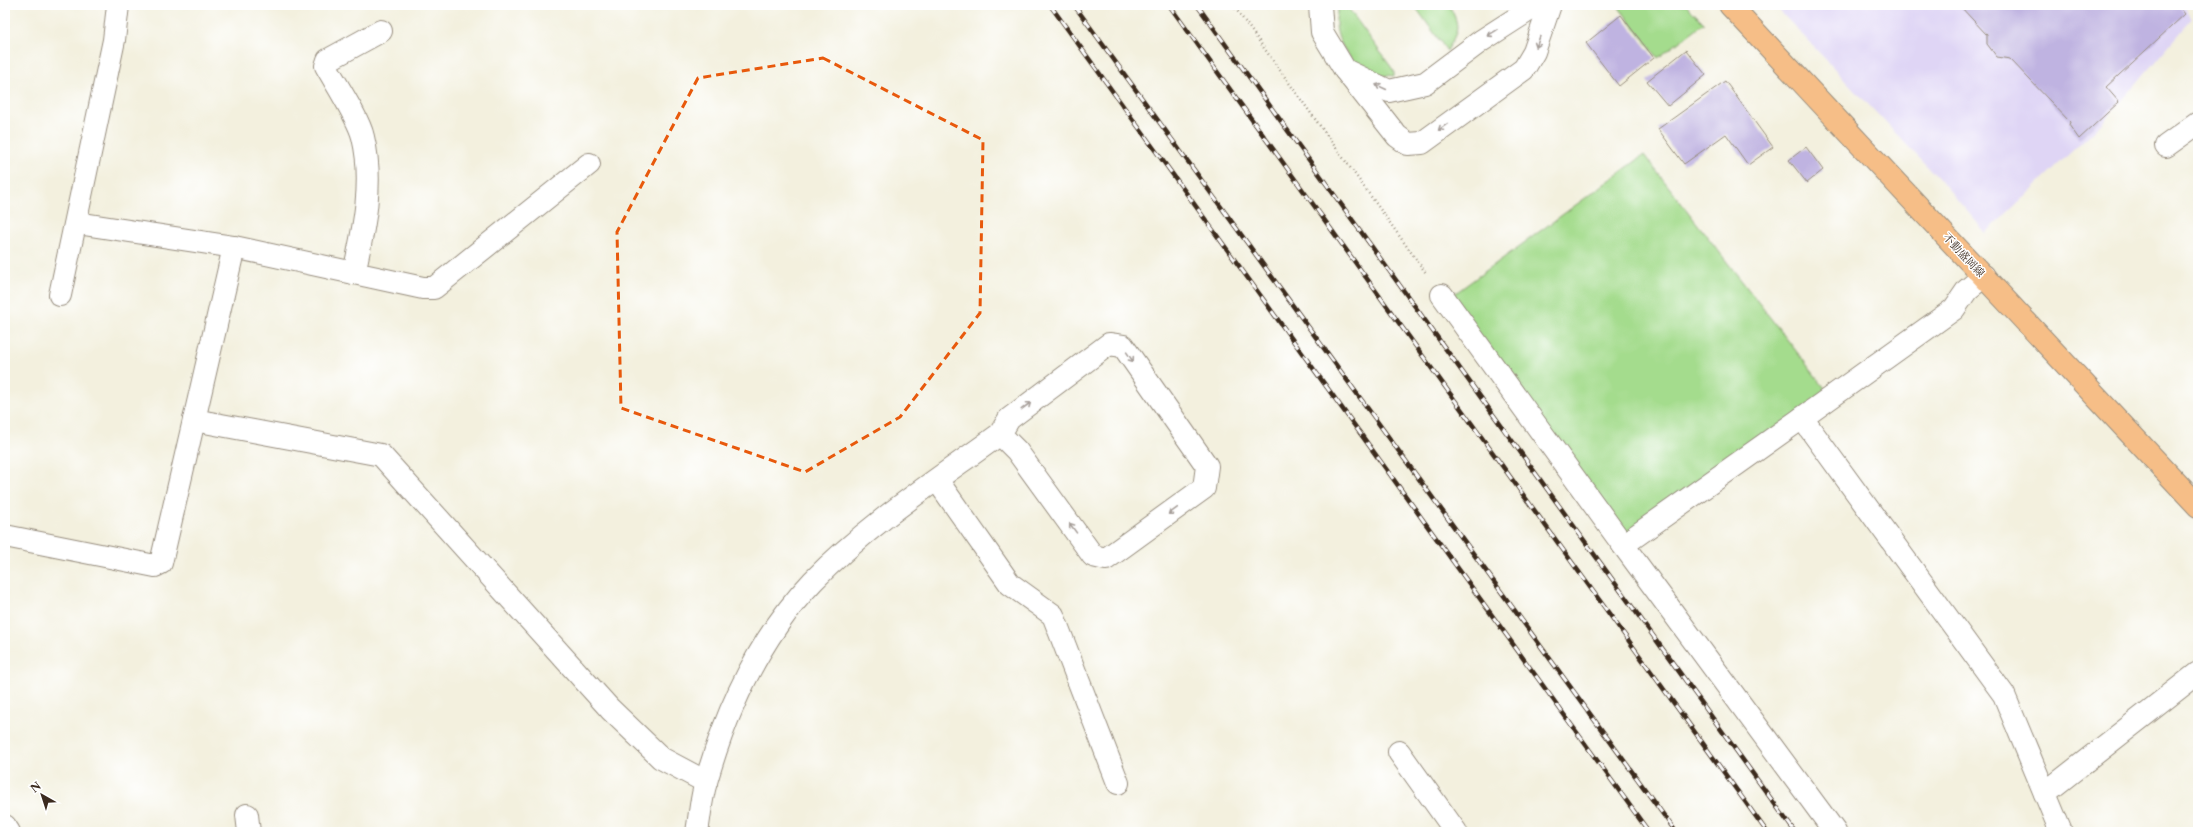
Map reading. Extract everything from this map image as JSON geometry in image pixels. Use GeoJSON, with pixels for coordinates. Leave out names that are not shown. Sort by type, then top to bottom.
{"type":"FeatureCollection","features":[{"type":"Feature","properties":{"kind":"main road","name":"不動盛岡線"},"geometry":{"type":"LineString","coordinates":[[1730,5],[2198,506]]}},
{"type":"Feature","properties":{"kind":"street"},"geometry":{"type":"LineString","coordinates":[[60,295],[77,223],[114,40],[118,5]]}},
{"type":"Feature","properties":{"kind":"street"},"geometry":{"type":"LineString","coordinates":[[1320,5],[1322,32],[1345,70],[1398,136],[1408,144],[1422,143],[1524,69],[1534,52],[1550,5]]}},
{"type":"Feature","properties":{"kind":"street"},"geometry":{"type":"LineString","coordinates":[[1345,70],[1389,91],[1425,83],[1481,40],[1537,5]]}},
{"type":"Feature","properties":{"kind":"street"},"geometry":{"type":"LineString","coordinates":[[354,273],[367,210],[367,172],[363,136],[326,66],[328,60],[381,31]]}},
{"type":"Feature","properties":{"kind":"street"},"geometry":{"type":"LineString","coordinates":[[2166,146],[2198,123]]}},
{"type":"Feature","properties":{"kind":"street"},"geometry":{"type":"LineString","coordinates":[[77,223],[234,247],[423,288],[434,288],[589,164]]}},
{"type":"Feature","properties":{"kind":"street"},"geometry":{"type":"LineString","coordinates":[[5,536],[155,566],[161,563],[234,247]]}},
{"type":"Feature","properties":{"kind":"street"},"geometry":{"type":"LineString","coordinates":[[1623,545],[1954,309],[1967,290],[1984,276]]}},
{"type":"Feature","properties":{"kind":"street"},"geometry":{"type":"LineString","coordinates":[[1442,295],[1623,545],[1835,832]]}},
{"type":"Feature","properties":{"kind":"street"},"geometry":{"type":"LineString","coordinates":[[697,832],[706,782],[727,720],[750,666],[778,623],[813,581],[859,538],[1000,434],[1009,419],[1109,344],[1123,346],[1207,466],[1204,488],[1106,559],[1093,556],[1016,451],[1000,434]]}},
{"type":"Feature","properties":{"kind":"street"},"geometry":{"type":"LineString","coordinates":[[1802,418],[2004,695],[2061,832]]}},
{"type":"Feature","properties":{"kind":"street"},"geometry":{"type":"LineString","coordinates":[[194,420],[381,455],[610,710],[661,758],[706,782]]}},
{"type":"Feature","properties":{"kind":"street"},"geometry":{"type":"LineString","coordinates":[[937,480],[1010,584],[1053,615],[1118,783]]}},
{"type":"Feature","properties":{"kind":"street"},"geometry":{"type":"LineString","coordinates":[[2045,793],[2198,673]]}},
{"type":"Feature","properties":{"kind":"street"},"geometry":{"type":"LineString","coordinates":[[1399,752],[1456,832]]}},
{"type":"Feature","properties":{"kind":"street"},"geometry":{"type":"LineString","coordinates":[[5,826],[9,832]]}},
{"type":"Feature","properties":{"kind":"path"},"geometry":{"type":"LineString","coordinates":[[1233,5],[1442,295]]}},
{"type":"Feature","properties":{"kind":"highlighted area"},"geometry":{"type":"Polygon","coordinates":[[[823,58],[983,140],[980,313],[900,417],[805,472],[621,408],[617,232],[698,78],[823,58]]]}},
{"type":"Feature","properties":{"kind":"shaded area"},"geometry":{"type":"Polygon","coordinates":[[[1774,5],[2184,5],[2192,18],[2108,117],[1986,233],[1942,182],[1774,5]]]}},
{"type":"Feature","properties":{"kind":"green space"},"geometry":{"type":"Polygon","coordinates":[[[1340,5],[1346,5],[1394,71],[1394,76],[1378,75],[1368,71],[1358,65],[1343,48],[1338,37],[1336,26],[1336,15],[1340,5]]]}},
{"type":"Feature","properties":{"kind":"green space"},"geometry":{"type":"Polygon","coordinates":[[[1414,5],[1448,5],[1450,7],[1456,20],[1457,29],[1447,51],[1414,5]]]}},
{"type":"Feature","properties":{"kind":"green space"},"geometry":{"type":"Polygon","coordinates":[[[1617,5],[1686,5],[1704,23],[1658,58],[1617,5]]]}},
{"type":"Feature","properties":{"kind":"green space"},"geometry":{"type":"Polygon","coordinates":[[[1644,155],[1831,396],[1623,545],[1446,300],[1644,155]]]}},
{"type":"Feature","properties":{"kind":"building"},"geometry":{"type":"Polygon","coordinates":[[[1959,5],[2178,5],[2185,14],[2106,87],[2119,102],[2079,139],[2069,125],[2070,122],[2010,59],[1997,57],[1987,44],[1987,35],[1959,5]]]}},
{"type":"Feature","properties":{"kind":"building"},"geometry":{"type":"Polygon","coordinates":[[[1621,15],[1654,58],[1619,86],[1586,43],[1621,15]]]}},
{"type":"Feature","properties":{"kind":"building"},"geometry":{"type":"Polygon","coordinates":[[[1686,50],[1706,75],[1668,106],[1647,81],[1686,50]]]}},
{"type":"Feature","properties":{"kind":"building"},"geometry":{"type":"Polygon","coordinates":[[[1725,81],[1773,147],[1748,165],[1726,134],[1684,164],[1658,129],[1725,81]]]}},
{"type":"Feature","properties":{"kind":"building"},"geometry":{"type":"Polygon","coordinates":[[[1806,147],[1823,170],[1807,183],[1789,160],[1806,147]]]}},
{"type":"Feature","properties":{"kind":"railway"},"geometry":{"type":"LineString","coordinates":[[1050,5],[1649,832]]}},
{"type":"Feature","properties":{"kind":"railway"},"geometry":{"type":"LineString","coordinates":[[1074,5],[1676,832]]}},
{"type":"Feature","properties":{"kind":"railway"},"geometry":{"type":"LineString","coordinates":[[1169,5],[1767,832]]}},
{"type":"Feature","properties":{"kind":"railway"},"geometry":{"type":"LineString","coordinates":[[1197,5],[1795,832]]}}]}
